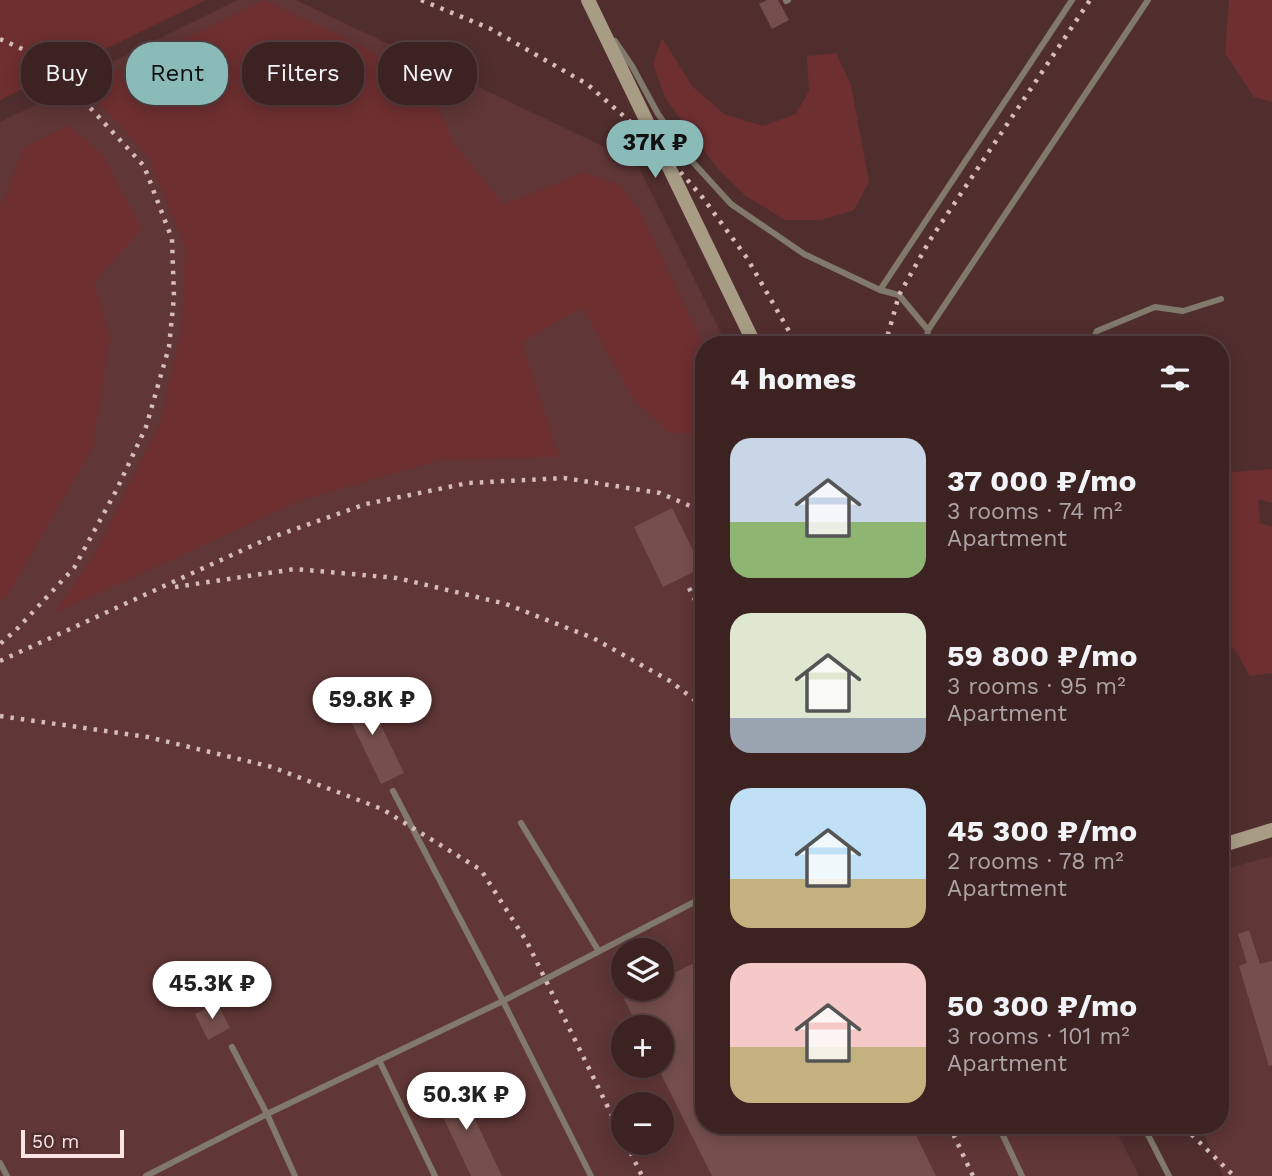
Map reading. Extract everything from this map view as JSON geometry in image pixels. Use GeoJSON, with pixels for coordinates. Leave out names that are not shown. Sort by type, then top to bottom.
{"type":"FeatureCollection","features":[{"type":"Feature","properties":{"kind":"street"},"geometry":{"type":"LineString","coordinates":[[591,5],[751,336]]}},
{"type":"Feature","properties":{"kind":"street"},"geometry":{"type":"LineString","coordinates":[[1229,843],[1272,830]]}},
{"type":"Feature","properties":{"kind":"lane"},"geometry":{"type":"LineString","coordinates":[[880,290],[1072,0]]}},
{"type":"Feature","properties":{"kind":"lane"},"geometry":{"type":"LineString","coordinates":[[927,336],[928,330],[1148,0]]}},
{"type":"Feature","properties":{"kind":"lane"},"geometry":{"type":"LineString","coordinates":[[591,5],[632,66],[658,114],[690,159],[731,204],[804,254],[880,290],[899,295],[928,330]]}},
{"type":"Feature","properties":{"kind":"lane"},"geometry":{"type":"LineString","coordinates":[[1095,336],[1097,331],[1155,307],[1183,311],[1221,299]]}},
{"type":"Feature","properties":{"kind":"lane"},"geometry":{"type":"LineString","coordinates":[[393,791],[591,1176]]}},
{"type":"Feature","properties":{"kind":"lane"},"geometry":{"type":"LineString","coordinates":[[521,823],[598,950]]}},
{"type":"Feature","properties":{"kind":"lane"},"geometry":{"type":"LineString","coordinates":[[146,1176],[267,1114],[503,1001],[695,902]]}},
{"type":"Feature","properties":{"kind":"lane"},"geometry":{"type":"LineString","coordinates":[[232,1047],[295,1176]]}},
{"type":"Feature","properties":{"kind":"lane"},"geometry":{"type":"LineString","coordinates":[[379,1060],[435,1176]]}},
{"type":"Feature","properties":{"kind":"lane"},"geometry":{"type":"LineString","coordinates":[[1002,1134],[1022,1176]]}},
{"type":"Feature","properties":{"kind":"lane"},"geometry":{"type":"LineString","coordinates":[[1148,1134],[1169,1176]]}},
{"type":"Feature","properties":{"kind":"lane"},"geometry":{"type":"LineString","coordinates":[[0,1163],[7,1176]]}},
{"type":"Feature","properties":{"kind":"shaded area"},"geometry":{"type":"Polygon","coordinates":[[[0,0],[206,0],[112,46],[112,42],[21,42],[21,90],[0,100],[0,0]]]}},
{"type":"Feature","properties":{"kind":"shaded area"},"geometry":{"type":"Polygon","coordinates":[[[237,0],[296,0],[384,42],[378,42],[378,105],[477,105],[477,86],[636,162],[723,336],[695,336],[695,1134],[1118,1134],[1139,1176],[0,1176],[0,122],[35,105],[112,105],[112,62],[126,55],[126,105],[228,105],[228,42],[152,42],[237,0]]]}},
{"type":"Feature","properties":{"kind":"shaded area"},"geometry":{"type":"Polygon","coordinates":[[[265,0],[352,42],[242,42],[242,105],[364,105],[364,48],[378,55],[378,105],[438,105],[453,143],[504,205],[584,172],[619,185],[640,211],[699,336],[695,336],[695,434],[668,432],[634,400],[582,307],[522,342],[559,457],[440,460],[302,500],[55,613],[96,552],[160,423],[182,328],[185,247],[147,155],[101,105],[112,105],[112,74],[126,67],[126,105],[228,105],[228,42],[178,42],[265,0]]]}},
{"type":"Feature","properties":{"kind":"shaded area"},"geometry":{"type":"Polygon","coordinates":[[[1229,0],[1272,0],[1272,102],[1254,97],[1225,53],[1229,0]]]}},
{"type":"Feature","properties":{"kind":"shaded area"},"geometry":{"type":"Polygon","coordinates":[[[662,38],[692,86],[724,114],[763,126],[796,114],[809,91],[807,56],[836,53],[851,85],[869,182],[854,210],[821,220],[785,220],[746,196],[719,170],[665,97],[653,64],[662,38]]]}},
{"type":"Feature","properties":{"kind":"shaded area"},"geometry":{"type":"Polygon","coordinates":[[[68,125],[103,155],[142,229],[94,282],[110,335],[93,447],[7,596],[0,600],[0,203],[5,198],[23,149],[68,125]]]}},
{"type":"Feature","properties":{"kind":"shaded area"},"geometry":{"type":"Polygon","coordinates":[[[1229,468],[1234,472],[1272,469],[1272,503],[1258,499],[1260,523],[1272,527],[1272,673],[1250,676],[1234,648],[1229,649],[1229,468]]]}},
{"type":"Feature","properties":{"kind":"shaded area"},"geometry":{"type":"Polygon","coordinates":[[[1272,856],[1272,1176],[1223,1176],[1203,1134],[1229,1134],[1229,868],[1272,856]]]}},
{"type":"Feature","properties":{"kind":"building"},"geometry":{"type":"Polygon","coordinates":[[[767,0],[778,0],[789,20],[772,29],[759,4],[767,0]]]}},
{"type":"Feature","properties":{"kind":"building"},"geometry":{"type":"Polygon","coordinates":[[[672,508],[695,554],[695,571],[663,587],[634,527],[672,508]]]}},
{"type":"Feature","properties":{"kind":"building"},"geometry":{"type":"Polygon","coordinates":[[[364,690],[404,773],[381,784],[341,701],[364,690]]]}},
{"type":"Feature","properties":{"kind":"building"},"geometry":{"type":"Polygon","coordinates":[[[1249,930],[1260,964],[1272,961],[1272,1065],[1269,1066],[1239,966],[1247,963],[1238,934],[1249,930]]]}},
{"type":"Feature","properties":{"kind":"building"},"geometry":{"type":"Polygon","coordinates":[[[695,962],[695,1134],[915,1134],[936,1176],[712,1176],[674,1100],[674,1092],[670,1092],[663,1078],[674,1078],[674,1015],[632,1015],[625,1001],[674,1001],[674,973],[695,962]]]}},
{"type":"Feature","properties":{"kind":"building"},"geometry":{"type":"Polygon","coordinates":[[[217,1003],[230,1028],[208,1040],[195,1014],[217,1003]]]}},
{"type":"Feature","properties":{"kind":"building"},"geometry":{"type":"Polygon","coordinates":[[[457,1082],[502,1176],[471,1176],[432,1094],[457,1082]]]}},
{"type":"Feature","properties":{"kind":"railway"},"geometry":{"type":"LineString","coordinates":[[421,0],[491,29],[587,84],[658,146],[703,198],[747,258],[792,336]]}},
{"type":"Feature","properties":{"kind":"railway"},"geometry":{"type":"LineString","coordinates":[[888,336],[899,295],[930,240],[1090,0]]}},
{"type":"Feature","properties":{"kind":"railway"},"geometry":{"type":"LineString","coordinates":[[0,39],[40,57],[144,166],[172,239],[174,297],[169,347],[146,427],[116,491],[74,568],[0,644]]}},
{"type":"Feature","properties":{"kind":"railway"},"geometry":{"type":"LineString","coordinates":[[0,661],[267,539],[366,504],[468,483],[564,478],[660,493],[695,508]]}},
{"type":"Feature","properties":{"kind":"railway"},"geometry":{"type":"LineString","coordinates":[[175,587],[295,569],[397,578],[506,604],[593,638],[670,681],[695,700]]}},
{"type":"Feature","properties":{"kind":"railway"},"geometry":{"type":"LineString","coordinates":[[689,588],[695,600]]}},
{"type":"Feature","properties":{"kind":"railway"},"geometry":{"type":"LineString","coordinates":[[0,716],[148,737],[272,767],[382,809],[481,870],[527,942],[611,1114]]}},
{"type":"Feature","properties":{"kind":"railway"},"geometry":{"type":"LineString","coordinates":[[953,1134],[973,1176]]}},
{"type":"Feature","properties":{"kind":"railway"},"geometry":{"type":"LineString","coordinates":[[1191,1134],[1234,1176]]}},
{"type":"Feature","properties":{"kind":"railway"},"geometry":{"type":"LineString","coordinates":[[632,1155],[642,1176]]}}]}
